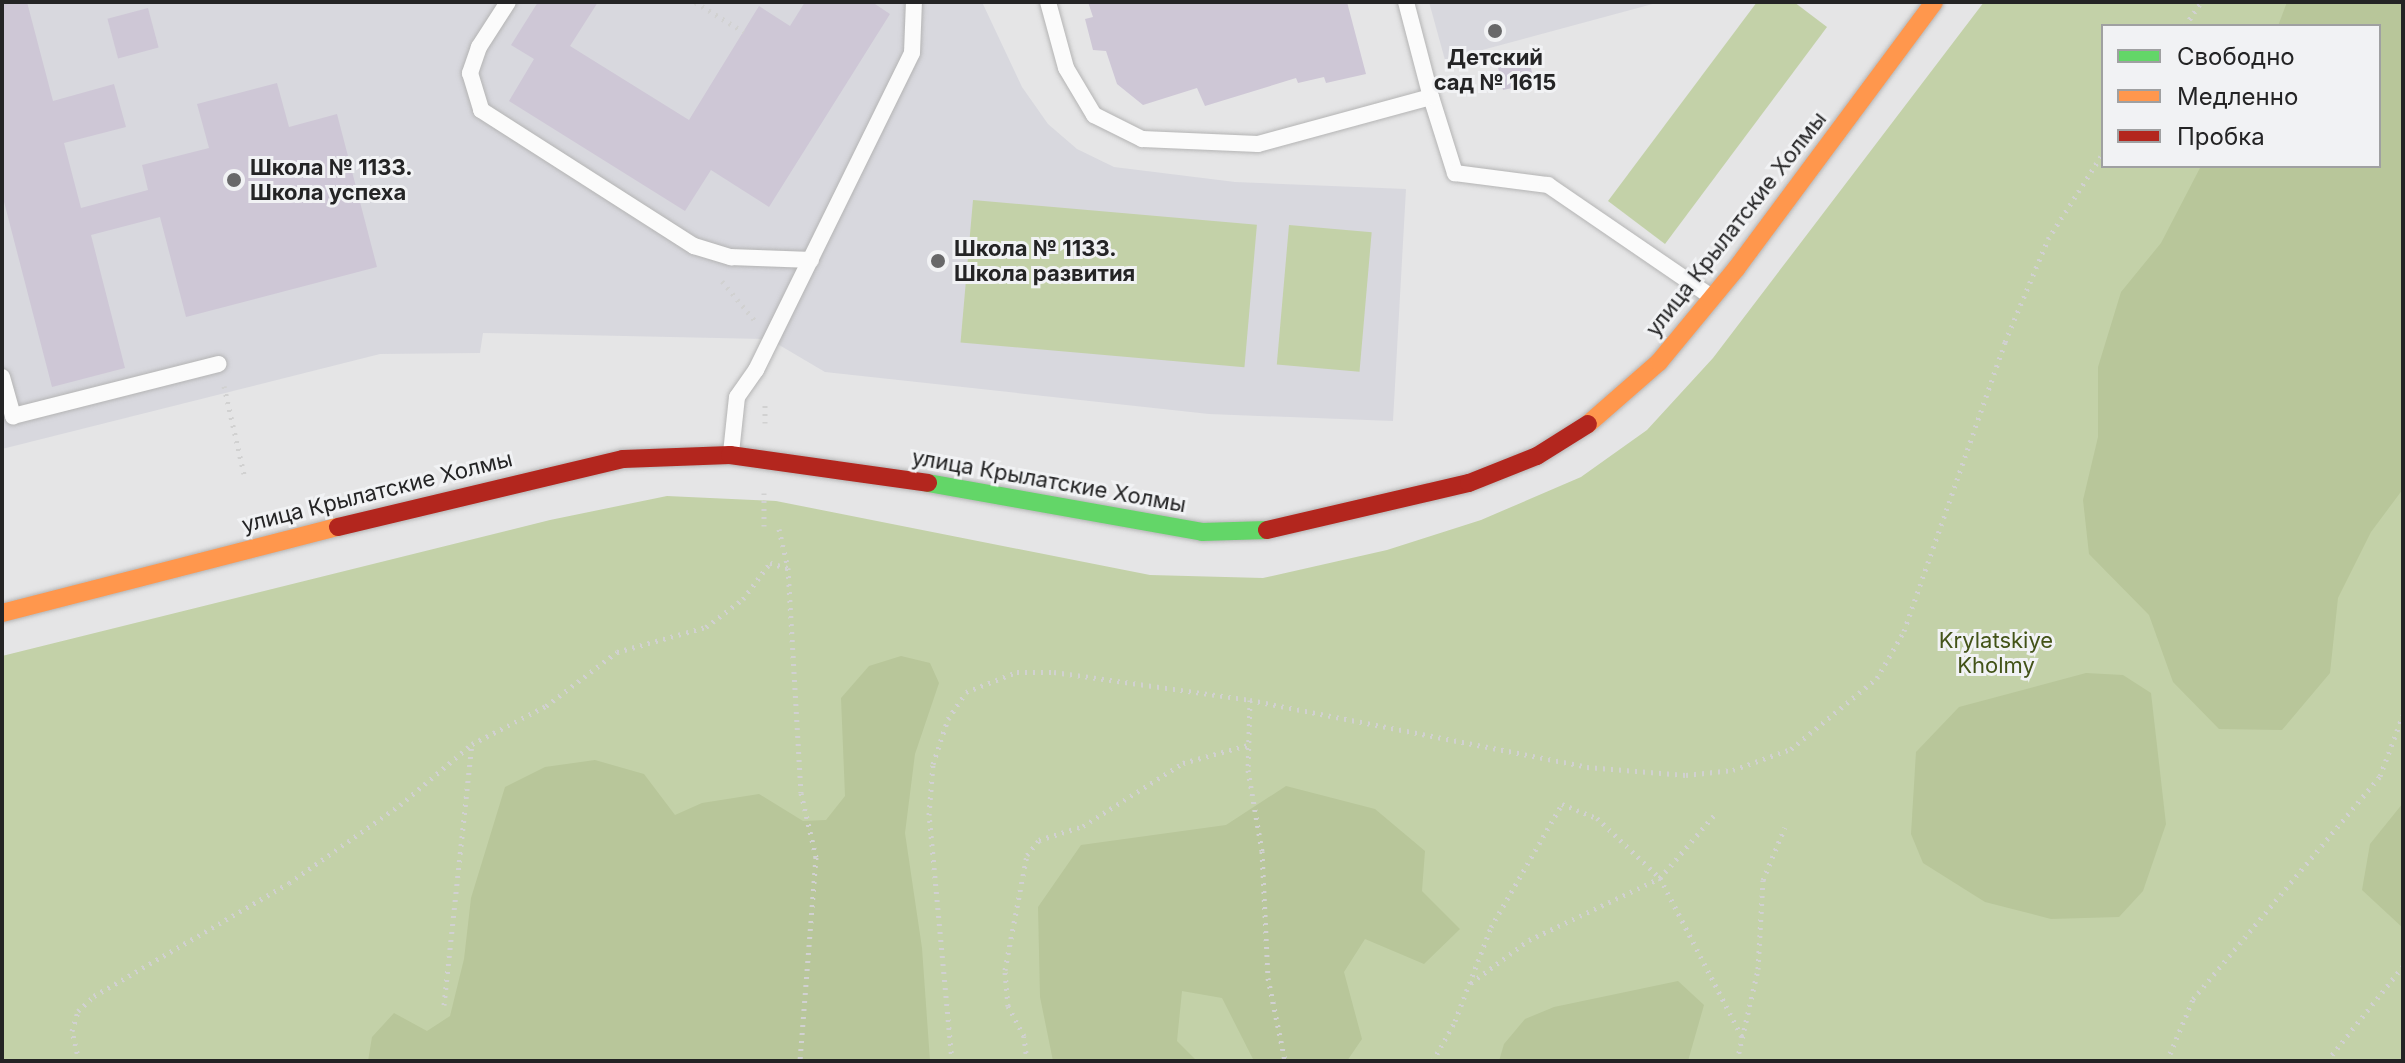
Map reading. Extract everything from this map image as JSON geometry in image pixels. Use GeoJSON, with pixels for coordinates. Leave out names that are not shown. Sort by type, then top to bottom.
{"type":"FeatureCollection","features":[{"type":"Feature","properties":{"kind":"street","name":"улица Крылатские Холмы"},"geometry":{"type":"LineString","coordinates":[[2,613],[549,473],[623,459],[730,455],[819,464],[1146,525],[1261,531],[1375,509],[1469,483],[1537,456],[1603,414],[1659,362],[1713,298],[1934,2]]}},
{"type":"Feature","properties":{"kind":"lane"},"geometry":{"type":"LineString","coordinates":[[508,2],[479,47],[470,73],[481,110],[694,246],[731,257],[811,260]]}},
{"type":"Feature","properties":{"kind":"lane"},"geometry":{"type":"LineString","coordinates":[[730,455],[737,397],[811,260],[912,53],[914,2]]}},
{"type":"Feature","properties":{"kind":"lane"},"geometry":{"type":"LineString","coordinates":[[1048,2],[1066,68],[1094,115],[1142,139],[1258,144],[1431,97]]}},
{"type":"Feature","properties":{"kind":"lane"},"geometry":{"type":"LineString","coordinates":[[1406,2],[1455,173],[1548,185],[1713,298]]}},
{"type":"Feature","properties":{"kind":"lane"},"geometry":{"type":"LineString","coordinates":[[2,377],[13,416],[219,364]]}},
{"type":"Feature","properties":{"kind":"path"},"geometry":{"type":"LineString","coordinates":[[695,2],[744,32]]}},
{"type":"Feature","properties":{"kind":"path"},"geometry":{"type":"LineString","coordinates":[[2186,24],[2201,2]]}},
{"type":"Feature","properties":{"kind":"path"},"geometry":{"type":"LineString","coordinates":[[952,1061],[929,815],[938,749],[948,719],[966,692],[1017,672],[1054,672],[1250,700],[1587,767],[1686,775],[1733,770],[1791,749],[1877,678],[1904,631],[2005,342],[2042,253],[2101,156]]}},
{"type":"Feature","properties":{"kind":"path"},"geometry":{"type":"LineString","coordinates":[[694,246],[769,339]]}},
{"type":"Feature","properties":{"kind":"path"},"geometry":{"type":"LineString","coordinates":[[219,364],[244,474]]}},
{"type":"Feature","properties":{"kind":"path"},"geometry":{"type":"LineString","coordinates":[[779,529],[788,568],[801,793],[816,857],[800,1061]]}},
{"type":"Feature","properties":{"kind":"path"},"geometry":{"type":"LineString","coordinates":[[79,1061],[72,1031],[78,1011],[94,996],[289,883],[400,805],[472,744],[546,706],[617,652],[706,627],[743,599],[770,563],[788,568]]}},
{"type":"Feature","properties":{"kind":"path"},"geometry":{"type":"LineString","coordinates":[[1250,700],[1248,745],[1262,851],[1268,978],[1285,1061]]}},
{"type":"Feature","properties":{"kind":"path"},"geometry":{"type":"LineString","coordinates":[[2167,1061],[2193,999],[2380,776],[2403,715]]}},
{"type":"Feature","properties":{"kind":"path"},"geometry":{"type":"LineString","coordinates":[[444,1005],[472,744]]}},
{"type":"Feature","properties":{"kind":"path"},"geometry":{"type":"LineString","coordinates":[[1027,1061],[1024,1036],[1008,1006],[1005,970],[1027,855],[1039,840],[1083,826],[1183,763],[1248,745]]}},
{"type":"Feature","properties":{"kind":"path"},"geometry":{"type":"LineString","coordinates":[[1433,1061],[1470,984],[1491,927],[1562,804],[1597,818],[1660,878],[1742,1037]]}},
{"type":"Feature","properties":{"kind":"path"},"geometry":{"type":"LineString","coordinates":[[1470,984],[1529,940],[1660,878],[1716,813]]}},
{"type":"Feature","properties":{"kind":"path"},"geometry":{"type":"LineString","coordinates":[[1737,1061],[1758,969],[1763,880],[1785,827]]}},
{"type":"Feature","properties":{"kind":"path"},"geometry":{"type":"LineString","coordinates":[[2327,1061],[2403,966]]}},
{"type":"Feature","properties":{"kind":"shaded area","name":"Школа № 1133. Школа развития"},"geometry":{"type":"Polygon","coordinates":[[[2,2],[982,2],[1022,87],[1048,124],[1077,149],[1114,167],[1235,182],[1406,189],[1393,421],[1209,414],[825,372],[769,339],[483,333],[480,353],[380,354],[2,449],[2,2]]]}},
{"type":"Feature","properties":{"kind":"shaded area","name":"Детский сад № 1615"},"geometry":{"type":"Polygon","coordinates":[[[1429,2],[1660,2],[1445,60],[1429,2]]]}},
{"type":"Feature","properties":{"kind":"green space"},"geometry":{"type":"Polygon","coordinates":[[[1757,2],[1794,2],[1827,27],[1665,244],[1608,201],[1757,2]]]}},
{"type":"Feature","properties":{"kind":"green space","name":"Krylatskiye Kholmy"},"geometry":{"type":"Polygon","coordinates":[[[1984,2],[2403,2],[2403,1061],[2,1061],[2,656],[550,520],[667,496],[776,501],[1150,575],[1263,578],[1387,550],[1481,520],[1581,477],[1647,430],[1713,358],[1984,2]]]}},
{"type":"Feature","properties":{"kind":"green space"},"geometry":{"type":"Polygon","coordinates":[[[2287,2],[2403,2],[2403,489],[2371,532],[2338,598],[2330,673],[2282,730],[2219,729],[2173,682],[2149,615],[2089,554],[2083,500],[2098,437],[2098,367],[2121,292],[2161,243],[2200,168],[2381,168],[2381,24],[2279,24],[2287,2]]]}},
{"type":"Feature","properties":{"kind":"green space"},"geometry":{"type":"Polygon","coordinates":[[[973,200],[1257,225],[1244,367],[961,342],[973,200]]]}},
{"type":"Feature","properties":{"kind":"green space"},"geometry":{"type":"Polygon","coordinates":[[[1289,225],[1372,232],[1359,372],[1277,364],[1289,225]]]}},
{"type":"Feature","properties":{"kind":"green space"},"geometry":{"type":"Polygon","coordinates":[[[901,656],[930,663],[939,683],[915,754],[905,833],[922,948],[930,1061],[368,1061],[372,1037],[394,1013],[427,1031],[450,1016],[464,959],[471,898],[505,787],[545,767],[595,760],[644,774],[675,815],[702,803],[759,794],[803,821],[826,820],[845,796],[841,698],[869,666],[901,656]]]}},
{"type":"Feature","properties":{"kind":"green space"},"geometry":{"type":"Polygon","coordinates":[[[2086,673],[2123,675],[2151,693],[2166,824],[2143,891],[2119,917],[2051,919],[1985,902],[1923,863],[1911,834],[1916,752],[1959,707],[2086,673]]]}},
{"type":"Feature","properties":{"kind":"green space"},"geometry":{"type":"Polygon","coordinates":[[[1286,786],[1375,809],[1425,851],[1422,891],[1460,929],[1424,964],[1365,939],[1344,972],[1362,1039],[1347,1061],[1254,1061],[1222,998],[1182,991],[1177,1041],[1197,1061],[1053,1061],[1040,997],[1038,907],[1081,845],[1226,825],[1286,786]]]}},
{"type":"Feature","properties":{"kind":"green space"},"geometry":{"type":"Polygon","coordinates":[[[2403,803],[2403,928],[2362,890],[2370,844],[2403,803]]]}},
{"type":"Feature","properties":{"kind":"green space"},"geometry":{"type":"Polygon","coordinates":[[[1678,981],[1704,1005],[1688,1061],[1499,1061],[1504,1044],[1525,1019],[1554,1007],[1678,981]]]}},
{"type":"Feature","properties":{"kind":"building"},"geometry":{"type":"Polygon","coordinates":[[[2,2],[27,2],[53,101],[114,84],[126,127],[64,143],[81,208],[148,190],[142,165],[209,148],[197,104],[277,83],[289,127],[337,114],[377,267],[186,317],[160,217],[91,235],[125,368],[52,387],[2,194],[2,2]]]}},
{"type":"Feature","properties":{"kind":"building"},"geometry":{"type":"Polygon","coordinates":[[[538,2],[598,2],[570,46],[689,120],[759,6],[790,26],[805,2],[872,2],[890,14],[769,207],[711,170],[685,211],[509,101],[534,59],[511,45],[538,2]]]}},
{"type":"Feature","properties":{"kind":"building"},"geometry":{"type":"Polygon","coordinates":[[[1088,2],[1347,2],[1366,74],[1326,83],[1324,77],[1298,83],[1296,78],[1205,106],[1197,88],[1143,105],[1117,84],[1106,51],[1093,50],[1085,19],[1093,17],[1088,2]]]}},
{"type":"Feature","properties":{"kind":"building"},"geometry":{"type":"Polygon","coordinates":[[[148,8],[159,48],[118,58],[107,19],[148,8]]]}},
{"type":"Feature","properties":{"kind":"building"},"geometry":{"type":"Polygon","coordinates":[[[1528,54],[1534,83],[1503,90],[1497,61],[1528,54]]]}},
{"type":"Feature","properties":{"kind":"traffic: fast"},"geometry":{"type":"LineString","coordinates":[[928,483],[1202,532],[1267,530]]}},
{"type":"Feature","properties":{"kind":"traffic: slow"},"geometry":{"type":"LineString","coordinates":[[1588,424],[1659,362],[1736,269],[1934,2]]}},
{"type":"Feature","properties":{"kind":"traffic: slow"},"geometry":{"type":"LineString","coordinates":[[2,613],[338,527]]}},
{"type":"Feature","properties":{"kind":"traffic: jam"},"geometry":{"type":"LineString","coordinates":[[1267,530],[1469,483],[1537,456],[1588,424]]}},
{"type":"Feature","properties":{"kind":"traffic: jam"},"geometry":{"type":"LineString","coordinates":[[338,527],[623,459],[730,455],[928,483]]}},
{"type":"Feature","properties":{"kind":"place","name":"Детский сад № 1615"},"geometry":{"type":"Point","coordinates":[1495,31]}},
{"type":"Feature","properties":{"kind":"place","name":"Школа № 1133. Школа успеха"},"geometry":{"type":"Point","coordinates":[234,180]}},
{"type":"Feature","properties":{"kind":"place","name":"Школа № 1133. Школа развития"},"geometry":{"type":"Point","coordinates":[938,261]}}]}
